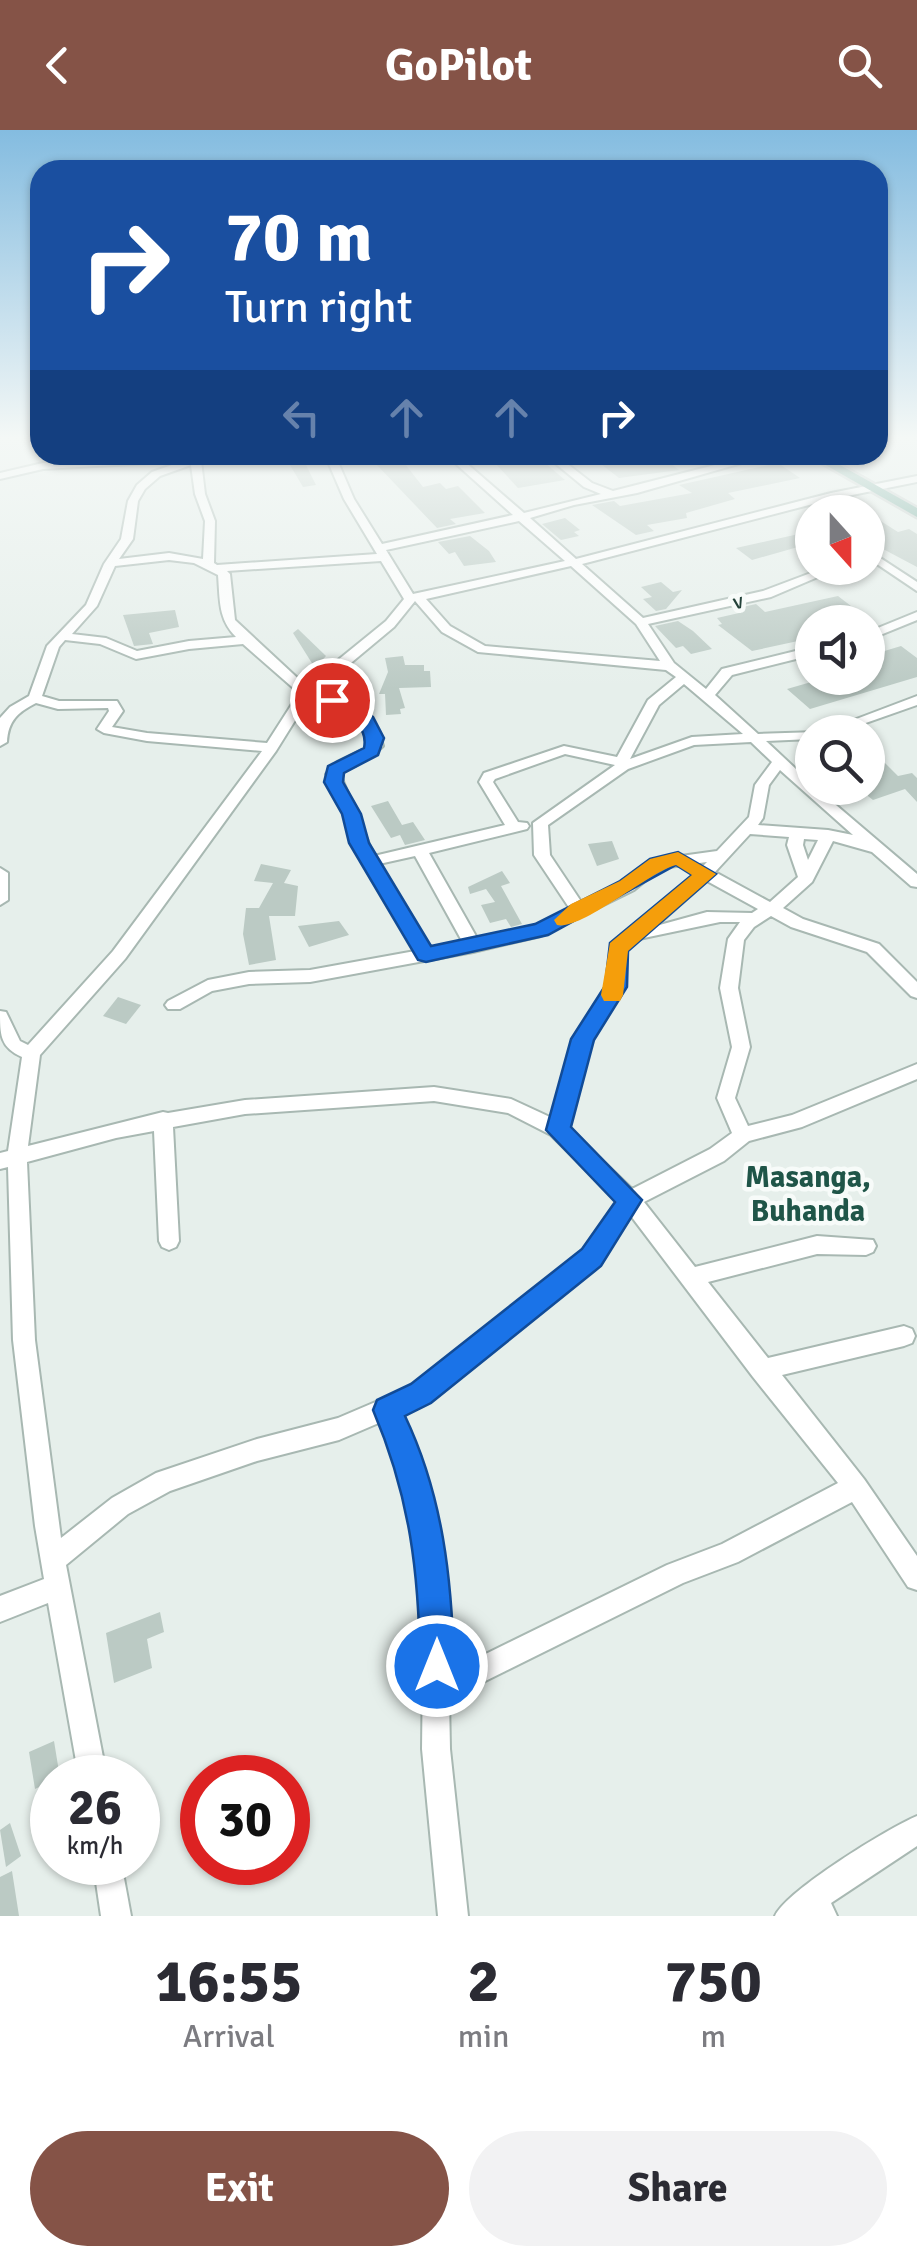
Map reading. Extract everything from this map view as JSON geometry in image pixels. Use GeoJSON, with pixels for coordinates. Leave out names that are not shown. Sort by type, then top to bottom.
{"type":"FeatureCollection","features":[{"type":"Feature","properties":{"kind":"street"},"geometry":{"type":"LineString","coordinates":[[0,742],[0,728],[10,713],[35,698],[53,646],[91,606],[126,539],[129,522]]}},
{"type":"Feature","properties":{"kind":"street"},"geometry":{"type":"LineString","coordinates":[[210,522],[212,565],[226,578],[222,590],[230,621],[306,692],[332,700],[364,718],[375,738],[372,751],[339,765],[333,774],[359,843],[426,955]]}},
{"type":"Feature","properties":{"kind":"street"},"geometry":{"type":"LineString","coordinates":[[364,522],[414,598],[446,629],[482,648],[669,666]]}},
{"type":"Feature","properties":{"kind":"street"},"geometry":{"type":"LineString","coordinates":[[110,564],[172,556],[212,565],[383,553],[501,522]]}},
{"type":"Feature","properties":{"kind":"street"},"geometry":{"type":"LineString","coordinates":[[523,522],[564,558],[576,562],[641,622],[669,666],[756,736],[779,761],[917,882]]}},
{"type":"Feature","properties":{"kind":"street"},"geometry":{"type":"LineString","coordinates":[[89,1755],[57,1586],[24,1340],[8,1159],[31,1053],[119,955],[271,748],[306,692],[390,624],[414,598],[729,522]]}},
{"type":"Feature","properties":{"kind":"street"},"geometry":{"type":"LineString","coordinates":[[885,565],[917,587]]}},
{"type":"Feature","properties":{"kind":"street","name":"v"},"geometry":{"type":"LineString","coordinates":[[641,622],[768,594],[795,583]]}},
{"type":"Feature","properties":{"kind":"street"},"geometry":{"type":"LineString","coordinates":[[885,629],[917,616]]}},
{"type":"Feature","properties":{"kind":"street"},"geometry":{"type":"LineString","coordinates":[[61,636],[102,641],[136,655],[248,640]]}},
{"type":"Feature","properties":{"kind":"street"},"geometry":{"type":"LineString","coordinates":[[708,695],[727,672],[795,655]]}},
{"type":"Feature","properties":{"kind":"street"},"geometry":{"type":"LineString","coordinates":[[626,762],[653,704],[684,677]]}},
{"type":"Feature","properties":{"kind":"street"},"geometry":{"type":"LineString","coordinates":[[35,698],[58,705],[112,704],[116,712],[104,728],[153,740],[271,748]]}},
{"type":"Feature","properties":{"kind":"street"},"geometry":{"type":"LineString","coordinates":[[876,715],[917,700]]}},
{"type":"Feature","properties":{"kind":"street"},"geometry":{"type":"LineString","coordinates":[[372,861],[540,823],[626,762],[707,738],[795,735]]}},
{"type":"Feature","properties":{"kind":"street"},"geometry":{"type":"LineString","coordinates":[[514,828],[486,782],[489,776],[564,750],[626,762]]}},
{"type":"Feature","properties":{"kind":"street"},"geometry":{"type":"LineString","coordinates":[[558,1130],[582,1039],[616,987],[618,948],[706,874],[756,818],[762,785],[779,761]]}},
{"type":"Feature","properties":{"kind":"street"},"geometry":{"type":"LineString","coordinates":[[540,823],[542,856],[578,909]]}},
{"type":"Feature","properties":{"kind":"street"},"geometry":{"type":"LineString","coordinates":[[746,828],[828,835],[882,849]]}},
{"type":"Feature","properties":{"kind":"street"},"geometry":{"type":"LineString","coordinates":[[797,832],[795,845],[806,878]]}},
{"type":"Feature","properties":{"kind":"street"},"geometry":{"type":"LineString","coordinates":[[743,1135],[726,1098],[741,1046],[729,972],[736,939],[754,919],[773,908],[806,878],[828,835]]}},
{"type":"Feature","properties":{"kind":"street"},"geometry":{"type":"LineString","coordinates":[[419,849],[473,946]]}},
{"type":"Feature","properties":{"kind":"street"},"geometry":{"type":"LineString","coordinates":[[174,1005],[208,986],[249,978],[310,976],[541,930],[628,886],[647,869],[678,858],[722,855]]}},
{"type":"Feature","properties":{"kind":"street"},"geometry":{"type":"LineString","coordinates":[[678,858],[796,923],[874,948],[917,992]]}},
{"type":"Feature","properties":{"kind":"street"},"geometry":{"type":"LineString","coordinates":[[0,873],[0,900]]}},
{"type":"Feature","properties":{"kind":"street"},"geometry":{"type":"LineString","coordinates":[[636,934],[724,914],[754,919]]}},
{"type":"Feature","properties":{"kind":"street"},"geometry":{"type":"LineString","coordinates":[[0,1018],[13,1046],[31,1053]]}},
{"type":"Feature","properties":{"kind":"street"},"geometry":{"type":"LineString","coordinates":[[54,1559],[120,1506],[164,1480],[388,1410],[421,1394],[592,1257],[630,1200],[718,1156],[743,1135],[795,1122],[917,1071]]}},
{"type":"Feature","properties":{"kind":"street"},"geometry":{"type":"LineString","coordinates":[[8,1159],[163,1119],[245,1107],[434,1094],[511,1106],[558,1130],[630,1200],[856,1487],[917,1578]]}},
{"type":"Feature","properties":{"kind":"street"},"geometry":{"type":"LineString","coordinates":[[163,1119],[169,1241]]}},
{"type":"Feature","properties":{"kind":"street"},"geometry":{"type":"LineString","coordinates":[[689,1278],[817,1245],[866,1246]]}},
{"type":"Feature","properties":{"kind":"street"},"geometry":{"type":"LineString","coordinates":[[761,1370],[904,1336]]}},
{"type":"Feature","properties":{"kind":"street"},"geometry":{"type":"LineString","coordinates":[[388,1410],[408,1455],[436,1584],[434,1693],[443,1842],[453,1916]]}},
{"type":"Feature","properties":{"kind":"street"},"geometry":{"type":"LineString","coordinates":[[434,1693],[676,1574],[729,1553],[856,1487]]}},
{"type":"Feature","properties":{"kind":"street"},"geometry":{"type":"LineString","coordinates":[[0,1609],[57,1586]]}},
{"type":"Feature","properties":{"kind":"street"},"geometry":{"type":"LineString","coordinates":[[808,1910],[917,1830]]}},
{"type":"Feature","properties":{"kind":"street"},"geometry":{"type":"LineString","coordinates":[[111,1885],[116,1916]]}},
{"type":"Feature","properties":{"kind":"building"},"geometry":{"type":"Polygon","coordinates":[[[432,522],[456,524],[437,528],[432,522]]]}},
{"type":"Feature","properties":{"kind":"building"},"geometry":{"type":"Polygon","coordinates":[[[570,522],[580,530],[574,532],[579,536],[561,540],[542,524],[570,522]]]}},
{"type":"Feature","properties":{"kind":"building"},"geometry":{"type":"Polygon","coordinates":[[[617,522],[662,522],[647,525],[654,531],[636,535],[617,522]]]}},
{"type":"Feature","properties":{"kind":"building"},"geometry":{"type":"Polygon","coordinates":[[[885,524],[898,532],[909,529],[917,534],[917,567],[885,550],[885,524]]]}},
{"type":"Feature","properties":{"kind":"building"},"geometry":{"type":"Polygon","coordinates":[[[795,535],[795,548],[752,560],[736,548],[795,535]]]}},
{"type":"Feature","properties":{"kind":"building"},"geometry":{"type":"Polygon","coordinates":[[[470,536],[496,562],[464,566],[455,552],[449,554],[438,542],[470,536]]]}},
{"type":"Feature","properties":{"kind":"building"},"geometry":{"type":"Polygon","coordinates":[[[661,582],[673,592],[682,590],[666,609],[656,611],[643,599],[652,597],[641,587],[661,582]]]}},
{"type":"Feature","properties":{"kind":"building"},"geometry":{"type":"Polygon","coordinates":[[[838,596],[850,605],[797,605],[838,596]]]}},
{"type":"Feature","properties":{"kind":"building"},"geometry":{"type":"Polygon","coordinates":[[[756,604],[765,612],[795,605],[795,642],[752,651],[718,625],[722,624],[717,618],[739,613],[734,609],[756,604]]]}},
{"type":"Feature","properties":{"kind":"building"},"geometry":{"type":"Polygon","coordinates":[[[175,610],[179,627],[149,633],[153,644],[134,646],[123,615],[175,610]]]}},
{"type":"Feature","properties":{"kind":"building"},"geometry":{"type":"Polygon","coordinates":[[[678,621],[712,649],[691,654],[683,646],[676,648],[655,626],[678,621]]]}},
{"type":"Feature","properties":{"kind":"building"},"geometry":{"type":"Polygon","coordinates":[[[298,629],[326,656],[315,668],[293,633],[298,629]]]}},
{"type":"Feature","properties":{"kind":"building"},"geometry":{"type":"Polygon","coordinates":[[[901,646],[917,658],[917,677],[885,687],[885,651],[901,646]]]}},
{"type":"Feature","properties":{"kind":"building"},"geometry":{"type":"Polygon","coordinates":[[[403,656],[405,665],[424,665],[424,671],[430,671],[431,687],[399,688],[405,708],[400,709],[401,714],[386,715],[385,694],[379,694],[388,672],[385,658],[403,656]]]}},
{"type":"Feature","properties":{"kind":"building"},"geometry":{"type":"Polygon","coordinates":[[[795,687],[795,695],[857,695],[810,709],[787,689],[795,687]]]}},
{"type":"Feature","properties":{"kind":"building"},"geometry":{"type":"Polygon","coordinates":[[[885,763],[898,776],[912,773],[917,778],[917,802],[905,789],[885,796],[885,763]]]}},
{"type":"Feature","properties":{"kind":"building"},"geometry":{"type":"Polygon","coordinates":[[[388,801],[402,825],[413,822],[425,840],[405,845],[400,835],[391,838],[371,806],[388,801]]]}},
{"type":"Feature","properties":{"kind":"building"},"geometry":{"type":"Polygon","coordinates":[[[612,841],[619,859],[597,866],[588,844],[612,841]]]}},
{"type":"Feature","properties":{"kind":"building"},"geometry":{"type":"Polygon","coordinates":[[[261,864],[291,870],[284,883],[298,886],[295,916],[269,916],[276,960],[249,965],[243,934],[246,908],[259,908],[273,883],[254,881],[261,864]]]}},
{"type":"Feature","properties":{"kind":"building"},"geometry":{"type":"Polygon","coordinates":[[[502,871],[510,883],[501,886],[522,924],[511,927],[506,919],[490,923],[481,905],[495,902],[486,889],[470,894],[468,887],[502,871]]]}},
{"type":"Feature","properties":{"kind":"building"},"geometry":{"type":"Polygon","coordinates":[[[339,921],[349,935],[309,947],[298,926],[339,921]]]}},
{"type":"Feature","properties":{"kind":"building"},"geometry":{"type":"Polygon","coordinates":[[[118,997],[141,1005],[126,1024],[103,1016],[118,997]]]}},
{"type":"Feature","properties":{"kind":"building"},"geometry":{"type":"Polygon","coordinates":[[[160,1612],[164,1632],[147,1639],[152,1668],[114,1683],[106,1633],[160,1612]]]}},
{"type":"Feature","properties":{"kind":"building"},"geometry":{"type":"Polygon","coordinates":[[[54,1741],[56,1755],[30,1755],[30,1758],[29,1752],[54,1741]]]}},
{"type":"Feature","properties":{"kind":"building"},"geometry":{"type":"Polygon","coordinates":[[[10,1823],[21,1856],[6,1867],[0,1830],[10,1823]]]}},
{"type":"Feature","properties":{"kind":"building"},"geometry":{"type":"Polygon","coordinates":[[[12,1871],[19,1916],[0,1916],[0,1877],[12,1871]]]}},
{"type":"Feature","properties":{"kind":"slow traffic"},"geometry":{"type":"LineString","coordinates":[[565,920],[602,896],[628,886],[657,864],[678,858],[706,874],[618,948],[612,995]]}},
{"type":"Feature","properties":{"kind":"district","name":"Masanga, Buhanda"},"geometry":{"type":"Point","coordinates":[808,1194]}},
{"type":"Feature","properties":{"kind":"route"},"geometry":{"type":"LineString","coordinates":[[332,700],[364,718],[375,738],[372,751],[334,770],[334,782],[351,814],[359,843],[426,955],[541,930],[628,886],[657,864],[678,858],[706,874],[618,948],[614,958],[616,987],[582,1039],[567,1090],[558,1130],[630,1200],[618,1222],[592,1257],[475,1353],[421,1394],[388,1410],[408,1455],[423,1512],[436,1584],[437,1666]]}}]}
